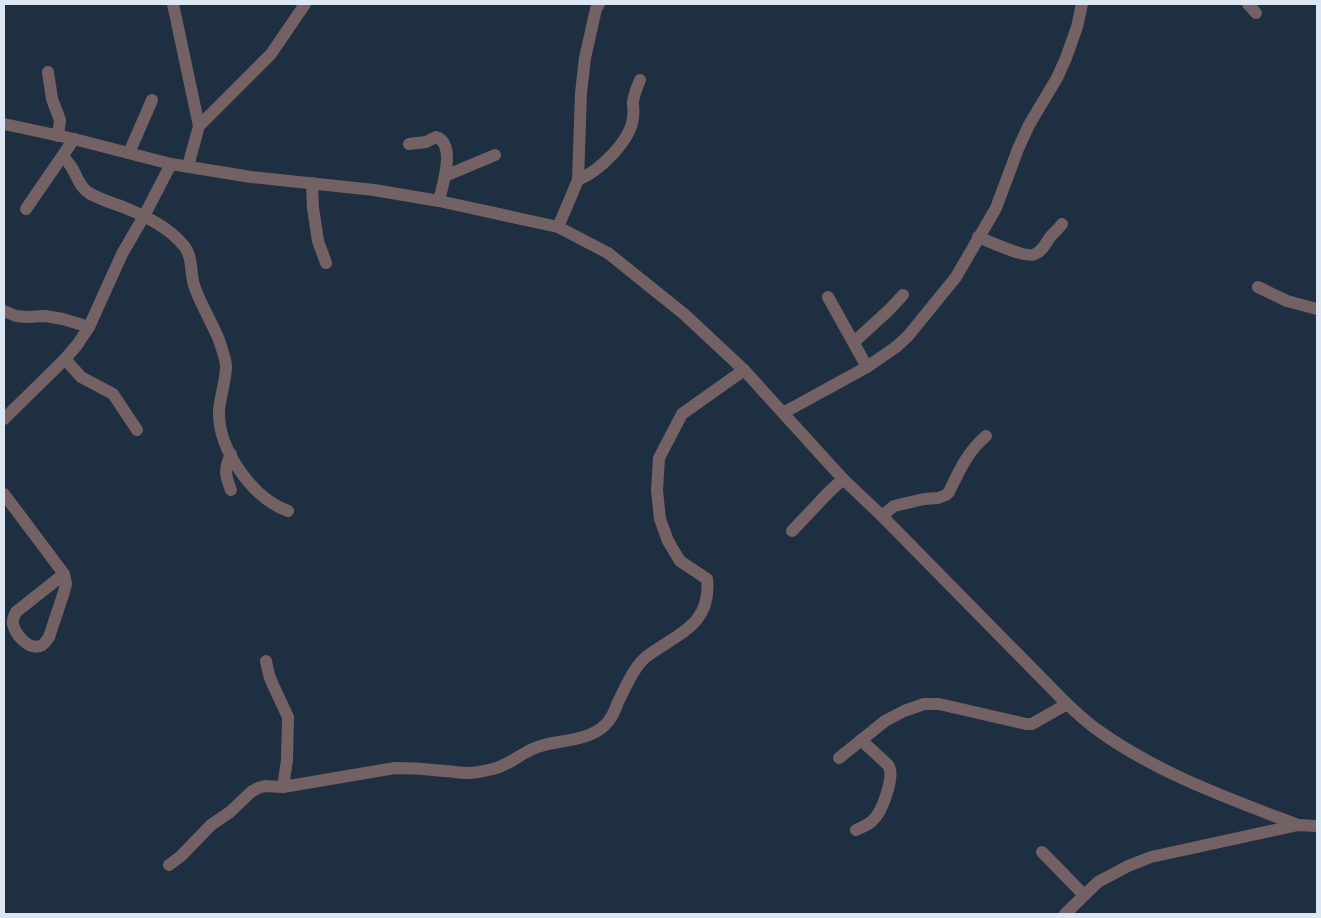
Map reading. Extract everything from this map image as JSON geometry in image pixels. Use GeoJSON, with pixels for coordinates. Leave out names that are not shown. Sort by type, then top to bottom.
{"type":"FeatureCollection","features":[{"type":"Feature","properties":{"kind":"street"},"geometry":{"type":"LineString","coordinates":[[173,4],[199,126],[188,166]]}},
{"type":"Feature","properties":{"kind":"street"},"geometry":{"type":"LineString","coordinates":[[199,126],[271,54],[305,4]]}},
{"type":"Feature","properties":{"kind":"street"},"geometry":{"type":"LineString","coordinates":[[558,227],[578,180],[583,75],[588,44],[599,4]]}},
{"type":"Feature","properties":{"kind":"street"},"geometry":{"type":"LineString","coordinates":[[782,413],[882,357],[908,336],[956,277],[996,208],[1015,156],[1029,125],[1057,78],[1077,27],[1082,4]]}},
{"type":"Feature","properties":{"kind":"street"},"geometry":{"type":"LineString","coordinates":[[48,72],[52,99],[60,120],[58,136]]}},
{"type":"Feature","properties":{"kind":"street"},"geometry":{"type":"LineString","coordinates":[[578,180],[588,176],[619,148],[625,139],[634,116],[635,91],[640,80]]}},
{"type":"Feature","properties":{"kind":"street"},"geometry":{"type":"LineString","coordinates":[[129,153],[152,100]]}},
{"type":"Feature","properties":{"kind":"street"},"geometry":{"type":"LineString","coordinates":[[4,125],[74,139],[171,164],[251,177],[374,190],[439,201],[558,227],[608,253],[684,314],[744,370],[842,479],[882,516],[1067,704],[1097,730],[1126,749],[1170,773],[1298,826]]}},
{"type":"Feature","properties":{"kind":"street"},"geometry":{"type":"LineString","coordinates":[[410,144],[426,142],[436,137],[440,138],[444,143],[447,152],[445,176],[439,201]]}},
{"type":"Feature","properties":{"kind":"street"},"geometry":{"type":"LineString","coordinates":[[26,209],[74,139]]}},
{"type":"Feature","properties":{"kind":"street"},"geometry":{"type":"LineString","coordinates":[[445,176],[496,155]]}},
{"type":"Feature","properties":{"kind":"street"},"geometry":{"type":"LineString","coordinates":[[63,156],[87,192],[144,216],[171,233],[184,246],[189,254],[194,286],[220,341],[226,364],[219,410],[222,436],[240,471],[259,493],[278,508],[288,511]]}},
{"type":"Feature","properties":{"kind":"street"},"geometry":{"type":"LineString","coordinates":[[4,419],[77,345],[89,326],[122,254],[171,164]]}},
{"type":"Feature","properties":{"kind":"street"},"geometry":{"type":"LineString","coordinates":[[312,183],[313,208],[318,241],[326,263]]}},
{"type":"Feature","properties":{"kind":"street"},"geometry":{"type":"LineString","coordinates":[[978,237],[1032,256],[1042,249],[1062,224]]}},
{"type":"Feature","properties":{"kind":"street"},"geometry":{"type":"LineString","coordinates":[[1258,287],[1287,301],[1317,309]]}},
{"type":"Feature","properties":{"kind":"street"},"geometry":{"type":"LineString","coordinates":[[854,342],[889,310],[902,295]]}},
{"type":"Feature","properties":{"kind":"street"},"geometry":{"type":"LineString","coordinates":[[828,297],[867,367]]}},
{"type":"Feature","properties":{"kind":"street"},"geometry":{"type":"LineString","coordinates":[[4,311],[16,316],[45,316],[89,326]]}},
{"type":"Feature","properties":{"kind":"street"},"geometry":{"type":"LineString","coordinates":[[65,359],[81,377],[108,391],[117,398],[138,430]]}},
{"type":"Feature","properties":{"kind":"street"},"geometry":{"type":"LineString","coordinates":[[169,865],[181,856],[212,825],[258,788],[283,786],[395,768],[467,773],[494,769],[508,764],[528,751],[583,737],[606,725],[640,663],[695,624],[705,605],[708,591],[707,579],[680,561],[668,541],[660,519],[657,490],[659,458],[682,414],[744,370]]}},
{"type":"Feature","properties":{"kind":"street"},"geometry":{"type":"LineString","coordinates":[[882,516],[894,506],[946,495],[962,463],[976,444],[986,436]]}},
{"type":"Feature","properties":{"kind":"street"},"geometry":{"type":"LineString","coordinates":[[231,454],[226,474],[231,490]]}},
{"type":"Feature","properties":{"kind":"street"},"geometry":{"type":"LineString","coordinates":[[792,531],[842,479]]}},
{"type":"Feature","properties":{"kind":"street"},"geometry":{"type":"LineString","coordinates":[[4,494],[64,574],[66,584],[45,643],[39,646],[31,646],[20,637],[13,624],[16,612],[64,574]]}},
{"type":"Feature","properties":{"kind":"street"},"geometry":{"type":"LineString","coordinates":[[266,661],[273,686],[288,717],[287,760],[283,786]]}},
{"type":"Feature","properties":{"kind":"street"},"geometry":{"type":"LineString","coordinates":[[839,758],[885,721],[904,711],[924,704],[939,704],[1032,724],[1067,704]]}},
{"type":"Feature","properties":{"kind":"street"},"geometry":{"type":"LineString","coordinates":[[856,830],[870,824],[879,812],[891,774],[891,769],[888,765],[861,740]]}},
{"type":"Feature","properties":{"kind":"street"},"geometry":{"type":"LineString","coordinates":[[1065,914],[1098,882],[1128,866],[1151,857],[1298,826],[1317,826]]}},
{"type":"Feature","properties":{"kind":"street"},"geometry":{"type":"LineString","coordinates":[[1042,852],[1084,895]]}}]}
